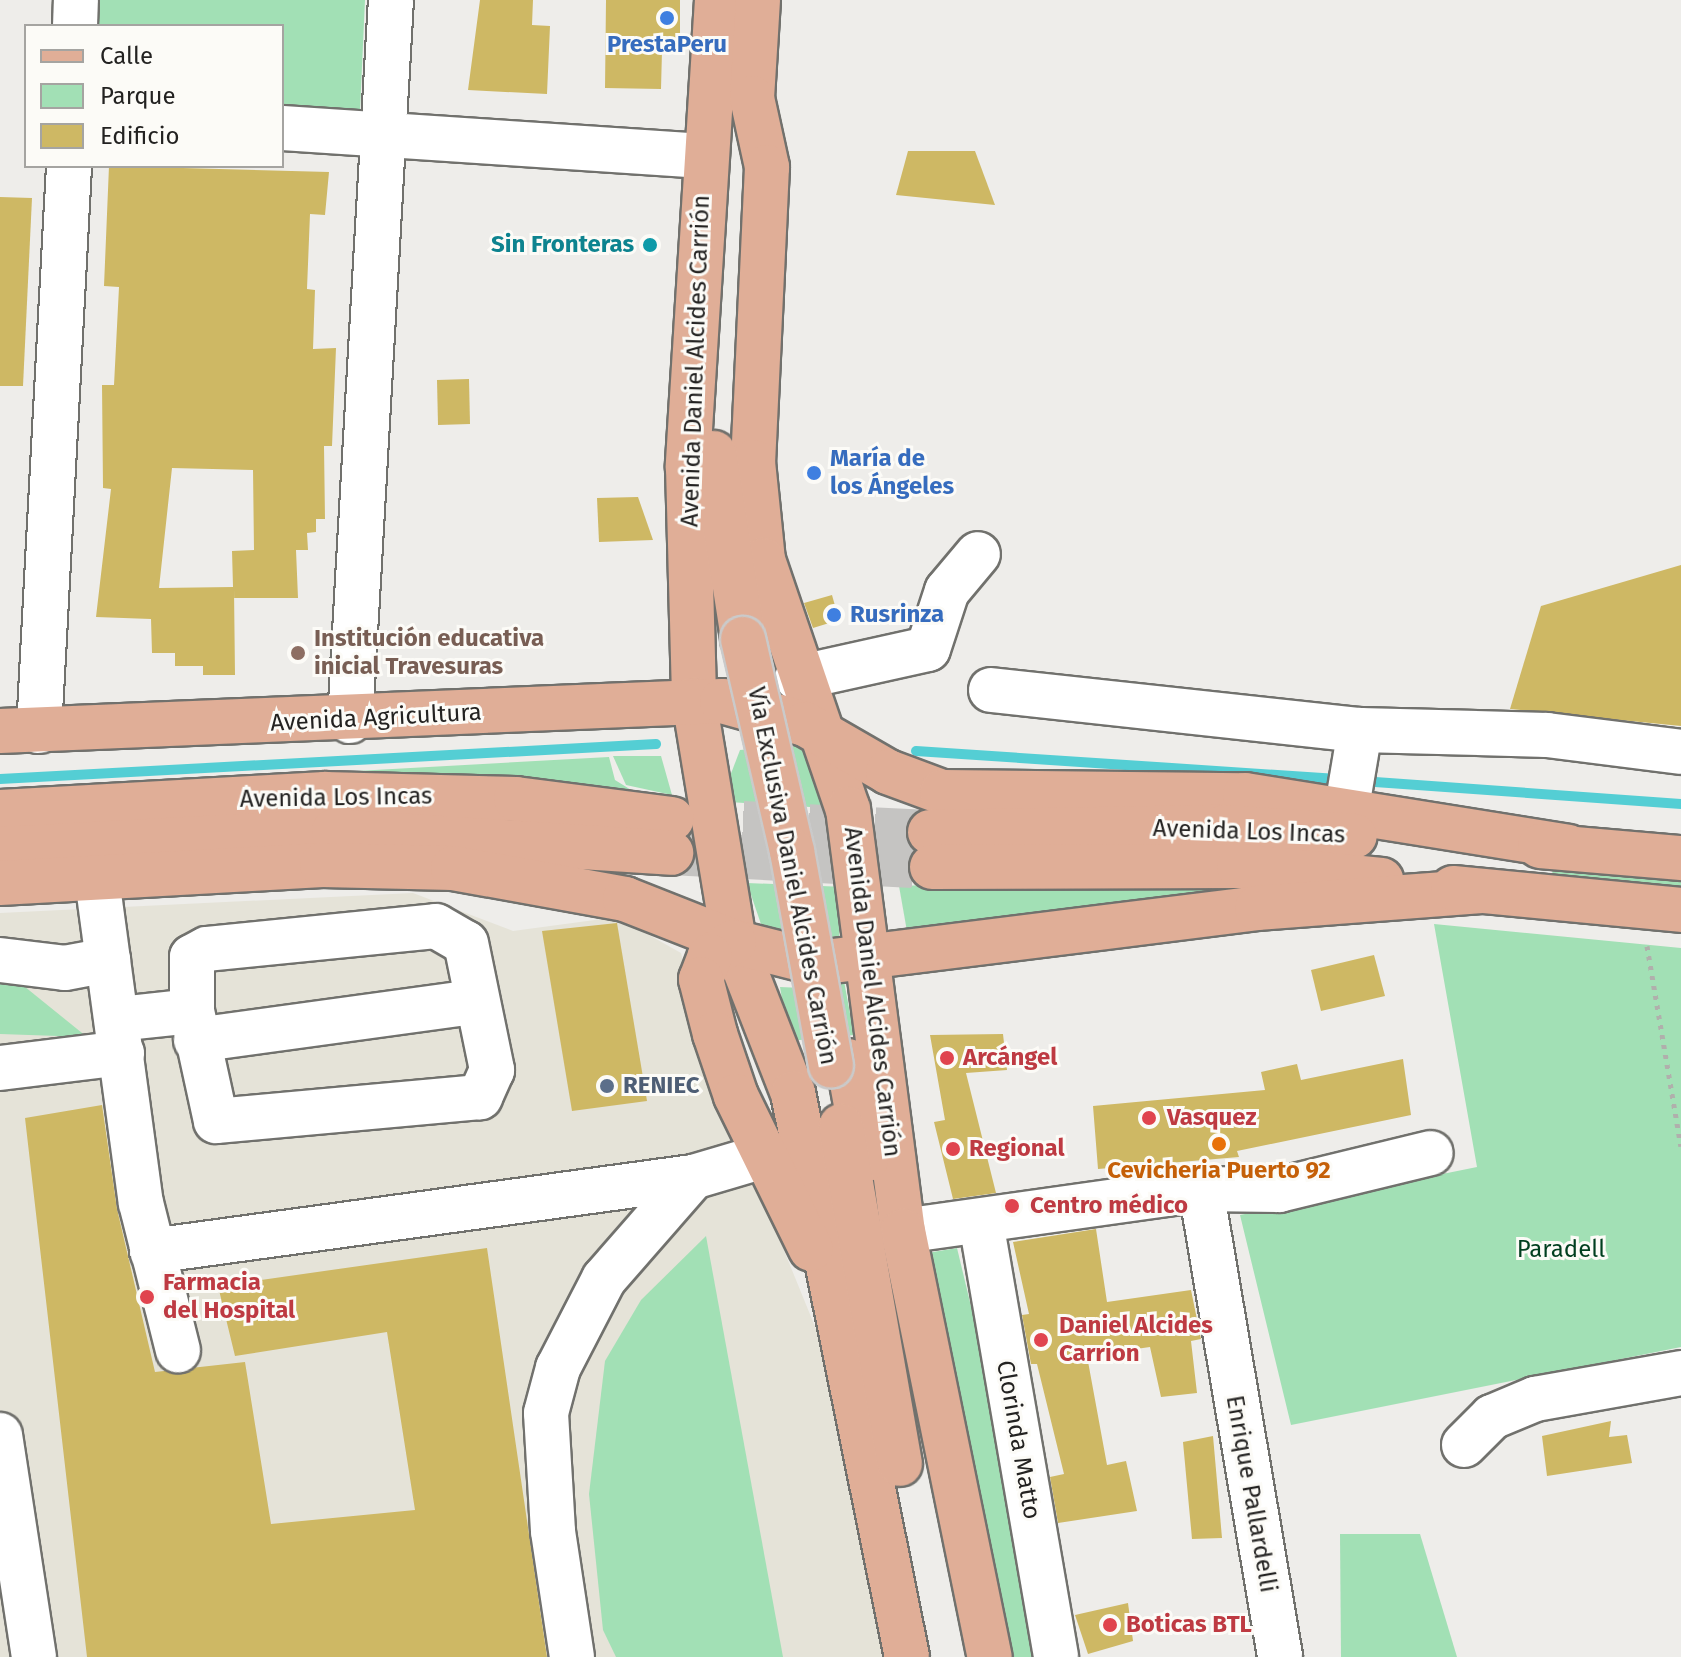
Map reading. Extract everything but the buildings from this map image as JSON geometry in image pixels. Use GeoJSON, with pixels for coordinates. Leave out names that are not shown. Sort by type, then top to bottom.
{"type":"FeatureCollection","features":[{"type":"Feature","properties":{"kind":"main road","name":"Avenida Daniel Alcides Carrión"},"geometry":{"type":"LineString","coordinates":[[717,0],[732,95],[767,167],[753,462],[763,560],[797,678],[848,809],[867,960],[853,1056],[903,1231],[990,1657]]}},
{"type":"Feature","properties":{"kind":"main road","name":"Avenida Daniel Alcides Carrión"},"geometry":{"type":"LineString","coordinates":[[758,0],[732,95],[704,156],[688,467],[694,700],[734,942],[793,1093],[907,1657]]}},
{"type":"Feature","properties":{"kind":"main road","name":"Vía Exclusiva Daniel Alcides Carrión"},"geometry":{"type":"LineString","coordinates":[[732,95],[720,157],[714,464],[753,639],[792,851],[853,1056],[960,1657]]}},
{"type":"Feature","properties":{"kind":"main road","name":"Avenida Agricultura"},"geometry":{"type":"LineString","coordinates":[[13,735],[350,721],[694,700],[751,705],[820,731],[888,772],[942,792],[1245,795],[1353,771],[1568,847]]}},
{"type":"Feature","properties":{"kind":"main road"},"geometry":{"type":"LineString","coordinates":[[704,769],[721,730],[751,705]]}},
{"type":"Feature","properties":{"kind":"main road","name":"Avenida Los Incas"},"geometry":{"type":"LineString","coordinates":[[0,812],[325,794],[516,799],[671,836],[334,831],[0,849]]}},
{"type":"Feature","properties":{"kind":"main road","name":"Avenida Los Incas"},"geometry":{"type":"LineString","coordinates":[[1481,891],[1239,866],[931,850],[1224,827],[1568,847]]}},
{"type":"Feature","properties":{"kind":"main road"},"geometry":{"type":"LineString","coordinates":[[1568,847],[1681,858]]}},
{"type":"Feature","properties":{"kind":"main road"},"geometry":{"type":"LineString","coordinates":[[0,883],[322,865],[453,868],[625,899],[734,942],[817,963],[867,960],[1257,908],[1481,891],[1660,908]]}},
{"type":"Feature","properties":{"kind":"main road"},"geometry":{"type":"LineString","coordinates":[[817,963],[843,943],[859,907]]}},
{"type":"Feature","properties":{"kind":"main road"},"geometry":{"type":"LineString","coordinates":[[853,1056],[886,1009],[936,969],[1069,934]]}},
{"type":"Feature","properties":{"kind":"main road"},"geometry":{"type":"LineString","coordinates":[[734,942],[710,956],[701,979],[723,1062],[764,1156],[837,1302]]}},
{"type":"Feature","properties":{"kind":"main road","name":"Vía Exclusiva Daniel Alcides Carrión"},"geometry":{"type":"LineString","coordinates":[[853,1056],[930,1657]]}},
{"type":"Feature","properties":{"kind":"street"},"geometry":{"type":"LineString","coordinates":[[75,24],[76,0]]}},
{"type":"Feature","properties":{"kind":"street"},"geometry":{"type":"LineString","coordinates":[[350,721],[381,133],[391,0]]}},
{"type":"Feature","properties":{"kind":"street"},"geometry":{"type":"LineString","coordinates":[[284,128],[704,156]]}},
{"type":"Feature","properties":{"kind":"street"},"geometry":{"type":"LineString","coordinates":[[13,735],[69,168]]}},
{"type":"Feature","properties":{"kind":"street"},"geometry":{"type":"LineString","coordinates":[[797,678],[928,649],[947,591],[978,554]]}},
{"type":"Feature","properties":{"kind":"street"},"geometry":{"type":"LineString","coordinates":[[991,690],[1353,771],[1547,735],[1681,752]]}},
{"type":"Feature","properties":{"kind":"street"},"geometry":{"type":"LineString","coordinates":[[97,879],[152,1251],[178,1350]]}},
{"type":"Feature","properties":{"kind":"street"},"geometry":{"type":"LineString","coordinates":[[436,926],[466,943],[473,1002],[492,1070],[486,1089],[472,1100],[225,1124],[207,1105],[194,1026],[187,972],[198,952],[436,926]]}},
{"type":"Feature","properties":{"kind":"street"},"geometry":{"type":"LineString","coordinates":[[0,960],[65,968],[108,960]]}},
{"type":"Feature","properties":{"kind":"street"},"geometry":{"type":"LineString","coordinates":[[0,1068],[120,1036],[194,1026],[473,1002]]}},
{"type":"Feature","properties":{"kind":"street"},"geometry":{"type":"LineString","coordinates":[[903,1231],[1201,1189],[1279,1190],[1431,1153]]}},
{"type":"Feature","properties":{"kind":"street"},"geometry":{"type":"LineString","coordinates":[[152,1251],[693,1177],[764,1156]]}},
{"type":"Feature","properties":{"kind":"street"},"geometry":{"type":"LineString","coordinates":[[572,1657],[553,1531],[546,1413],[558,1368],[604,1279],[693,1177]]}},
{"type":"Feature","properties":{"kind":"street","name":"Enrique Pallardelli"},"geometry":{"type":"LineString","coordinates":[[1201,1189],[1280,1657]]}},
{"type":"Feature","properties":{"kind":"street","name":"Clorinda Matto"},"geometry":{"type":"LineString","coordinates":[[981,1222],[1056,1657]]}},
{"type":"Feature","properties":{"kind":"street"},"geometry":{"type":"LineString","coordinates":[[1464,1445],[1492,1417],[1535,1399],[1681,1373]]}},
{"type":"Feature","properties":{"kind":"street"},"geometry":{"type":"LineString","coordinates":[[0,1435],[34,1657]]}},
{"type":"Feature","properties":{"kind":"path"},"geometry":{"type":"LineString","coordinates":[[1660,908],[1681,1146]]}},
{"type":"Feature","properties":{"kind":"shaded area"},"geometry":{"type":"Polygon","coordinates":[[[413,893],[513,931],[617,917],[681,953],[711,1071],[818,1334],[883,1657],[0,1657],[0,913],[413,893]]]}},
{"type":"Feature","properties":{"kind":"green space"},"geometry":{"type":"Polygon","coordinates":[[[94,0],[365,0],[360,111],[284,111],[284,24],[92,24],[94,0]]]}},
{"type":"Feature","properties":{"kind":"green space"},"geometry":{"type":"Polygon","coordinates":[[[795,745],[808,750],[826,808],[729,802],[727,784],[740,750],[795,745]]]}},
{"type":"Feature","properties":{"kind":"green space"},"geometry":{"type":"Polygon","coordinates":[[[613,756],[661,756],[672,795],[626,785],[613,756]]]}},
{"type":"Feature","properties":{"kind":"green space"},"geometry":{"type":"Polygon","coordinates":[[[609,757],[615,780],[636,793],[284,775],[609,757]]]}},
{"type":"Feature","properties":{"kind":"green space"},"geometry":{"type":"Polygon","coordinates":[[[1552,870],[1681,880],[1681,890],[1553,876],[1552,870]]]}},
{"type":"Feature","properties":{"kind":"green space"},"geometry":{"type":"Polygon","coordinates":[[[1161,877],[1305,883],[908,937],[899,886],[1161,877]]]}},
{"type":"Feature","properties":{"kind":"green space"},"geometry":{"type":"Polygon","coordinates":[[[747,883],[845,887],[838,944],[766,939],[747,883]]]}},
{"type":"Feature","properties":{"kind":"green space","name":"Paradell"},"geometry":{"type":"Polygon","coordinates":[[[1434,924],[1681,948],[1681,1347],[1291,1425],[1240,1215],[1477,1167],[1434,924]]]}},
{"type":"Feature","properties":{"kind":"green space"},"geometry":{"type":"Polygon","coordinates":[[[14,978],[87,1037],[0,1034],[0,979],[14,978]]]}},
{"type":"Feature","properties":{"kind":"green space"},"geometry":{"type":"Polygon","coordinates":[[[844,981],[854,1035],[789,1041],[780,987],[825,989],[844,981]]]}},
{"type":"Feature","properties":{"kind":"green space"},"geometry":{"type":"Polygon","coordinates":[[[706,1236],[783,1657],[616,1657],[603,1630],[589,1494],[605,1361],[641,1300],[706,1236]]]}},
{"type":"Feature","properties":{"kind":"green space"},"geometry":{"type":"Polygon","coordinates":[[[957,1248],[1000,1427],[1038,1657],[1008,1657],[927,1253],[957,1248]]]}},
{"type":"Feature","properties":{"kind":"green space"},"geometry":{"type":"Polygon","coordinates":[[[1340,1534],[1420,1534],[1457,1657],[1341,1657],[1340,1534]]]}},
{"type":"Feature","properties":{"kind":"waterway"},"geometry":{"type":"LineString","coordinates":[[0,779],[656,744]]}},
{"type":"Feature","properties":{"kind":"waterway"},"geometry":{"type":"LineString","coordinates":[[916,751],[1341,779]]}},
{"type":"Feature","properties":{"kind":"waterway"},"geometry":{"type":"LineString","coordinates":[[1361,781],[1681,804]]}},
{"type":"Feature","properties":{"kind":"tunnel"},"geometry":{"type":"LineString","coordinates":[[677,820],[930,832]]}},
{"type":"Feature","properties":{"kind":"tunnel"},"geometry":{"type":"LineString","coordinates":[[671,853],[932,867]]}},
{"type":"Feature","properties":{"kind":"place","name":"PrestaPeru"},"geometry":{"type":"Point","coordinates":[667,18]}},
{"type":"Feature","properties":{"kind":"place","name":"Sin Fronteras"},"geometry":{"type":"Point","coordinates":[650,245]}},
{"type":"Feature","properties":{"kind":"place","name":"María de los Ángeles"},"geometry":{"type":"Point","coordinates":[814,473]}},
{"type":"Feature","properties":{"kind":"place","name":"Rusrinza"},"geometry":{"type":"Point","coordinates":[834,615]}},
{"type":"Feature","properties":{"kind":"place","name":"Institución educativa inicial Travesuras"},"geometry":{"type":"Point","coordinates":[298,653]}},
{"type":"Feature","properties":{"kind":"place","name":"Arcángel"},"geometry":{"type":"Point","coordinates":[947,1058]}},
{"type":"Feature","properties":{"kind":"place","name":"RENIEC"},"geometry":{"type":"Point","coordinates":[607,1086]}},
{"type":"Feature","properties":{"kind":"place","name":"Vasquez"},"geometry":{"type":"Point","coordinates":[1149,1118]}},
{"type":"Feature","properties":{"kind":"place","name":"Cevicheria Puerto 92"},"geometry":{"type":"Point","coordinates":[1219,1144]}},
{"type":"Feature","properties":{"kind":"place","name":"Regional"},"geometry":{"type":"Point","coordinates":[953,1149]}},
{"type":"Feature","properties":{"kind":"place","name":"Centro médico"},"geometry":{"type":"Point","coordinates":[1012,1206]}},
{"type":"Feature","properties":{"kind":"place","name":"Farmacia del Hospital"},"geometry":{"type":"Point","coordinates":[147,1297]}},
{"type":"Feature","properties":{"kind":"place","name":"Daniel Alcides Carrion"},"geometry":{"type":"Point","coordinates":[1041,1340]}},
{"type":"Feature","properties":{"kind":"place","name":"Boticas BTL"},"geometry":{"type":"Point","coordinates":[1110,1625]}}]}
